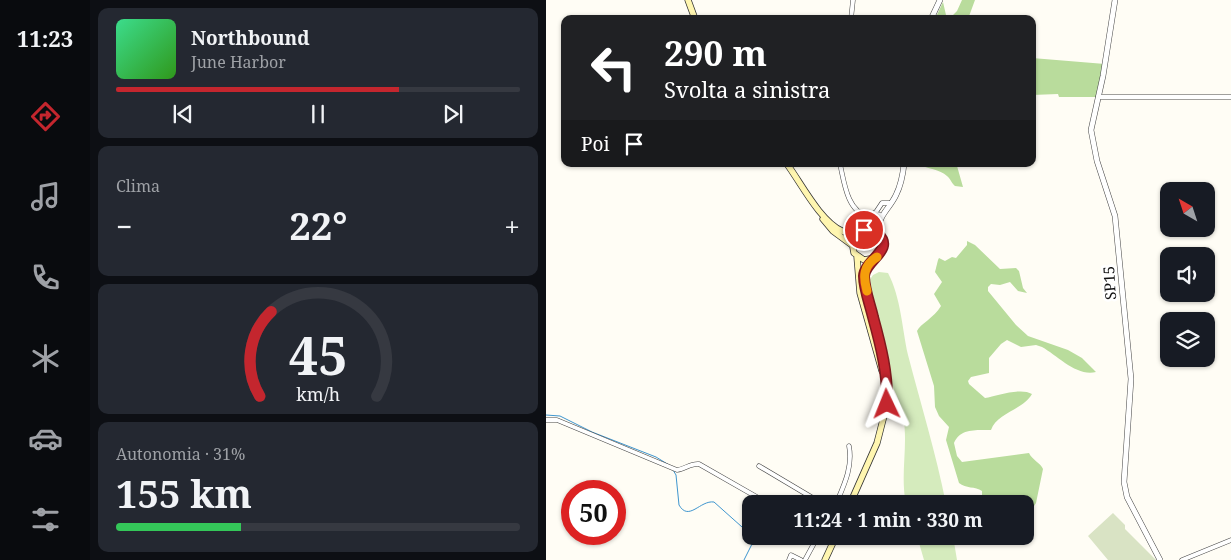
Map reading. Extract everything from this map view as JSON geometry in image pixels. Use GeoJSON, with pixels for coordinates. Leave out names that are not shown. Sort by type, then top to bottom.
{"type":"FeatureCollection","features":[{"type":"Feature","properties":{"kind":"main road"},"geometry":{"type":"LineString","coordinates":[[688,0],[694,15]]}},
{"type":"Feature","properties":{"kind":"main road"},"geometry":{"type":"LineString","coordinates":[[789,167],[829,227],[852,245],[857,257],[860,293],[883,376],[884,418]]}},
{"type":"Feature","properties":{"kind":"main road"},"geometry":{"type":"LineString","coordinates":[[818,208],[838,228],[849,233],[866,230],[875,232],[881,238],[881,252],[865,269],[864,281],[886,374],[887,404],[877,443],[854,495]]}},
{"type":"Feature","properties":{"kind":"main road"},"geometry":{"type":"LineString","coordinates":[[852,245],[855,236],[859,232]]}},
{"type":"Feature","properties":{"kind":"main road"},"geometry":{"type":"LineString","coordinates":[[857,257],[864,260],[872,260]]}},
{"type":"Feature","properties":{"kind":"main road"},"geometry":{"type":"LineString","coordinates":[[825,560],[832,545]]}},
{"type":"Feature","properties":{"kind":"street"},"geometry":{"type":"LineString","coordinates":[[851,15],[853,0]]}},
{"type":"Feature","properties":{"kind":"street"},"geometry":{"type":"LineString","coordinates":[[933,15],[940,0]]}},
{"type":"Feature","properties":{"kind":"street","name":"SP15"},"geometry":{"type":"LineString","coordinates":[[1115,0],[1091,130],[1097,160],[1115,216],[1131,379],[1125,490],[1160,560]]}},
{"type":"Feature","properties":{"kind":"street"},"geometry":{"type":"LineString","coordinates":[[1098,97],[1231,97]]}},
{"type":"Feature","properties":{"kind":"street"},"geometry":{"type":"LineString","coordinates":[[841,167],[848,196],[862,214],[868,216],[876,212],[882,203],[889,206]]}},
{"type":"Feature","properties":{"kind":"street"},"geometry":{"type":"LineString","coordinates":[[881,238],[878,225],[899,187],[903,167]]}},
{"type":"Feature","properties":{"kind":"street"},"geometry":{"type":"LineString","coordinates":[[866,230],[889,206]]}},
{"type":"Feature","properties":{"kind":"street"},"geometry":{"type":"LineString","coordinates":[[546,420],[557,420],[668,467],[686,469],[693,464],[699,464],[753,495]]}},
{"type":"Feature","properties":{"kind":"street"},"geometry":{"type":"LineString","coordinates":[[840,495],[847,478],[851,457],[849,446]]}},
{"type":"Feature","properties":{"kind":"street"},"geometry":{"type":"LineString","coordinates":[[759,466],[808,495]]}},
{"type":"Feature","properties":{"kind":"street"},"geometry":{"type":"LineString","coordinates":[[1182,560],[1231,540]]}},
{"type":"Feature","properties":{"kind":"street"},"geometry":{"type":"LineString","coordinates":[[805,560],[813,545]]}},
{"type":"Feature","properties":{"kind":"street"},"geometry":{"type":"LineString","coordinates":[[788,560],[791,555],[801,560]]}},
{"type":"Feature","properties":{"kind":"green space"},"geometry":{"type":"Polygon","coordinates":[[[962,0],[975,0],[969,15],[953,15],[962,0]]]}},
{"type":"Feature","properties":{"kind":"green space"},"geometry":{"type":"Polygon","coordinates":[[[943,2],[946,15],[937,15],[943,2]]]}},
{"type":"Feature","properties":{"kind":"green space"},"geometry":{"type":"Polygon","coordinates":[[[1036,58],[1105,64],[1098,97],[1059,97],[1058,94],[1036,95],[1036,58]]]}},
{"type":"Feature","properties":{"kind":"green space"},"geometry":{"type":"Polygon","coordinates":[[[925,167],[957,167],[963,187],[955,186],[941,172],[925,167]]]}},
{"type":"Feature","properties":{"kind":"green space"},"geometry":{"type":"Polygon","coordinates":[[[967,241],[975,245],[1000,269],[1016,268],[1019,271],[1023,288],[1027,293],[1018,291],[1010,282],[1000,285],[991,284],[988,287],[988,291],[1016,325],[1028,336],[1068,350],[1082,358],[1096,372],[1089,373],[1075,369],[1042,347],[1036,345],[1021,347],[1007,340],[989,358],[989,373],[971,377],[968,381],[985,398],[1022,391],[1032,394],[1023,404],[999,419],[991,430],[965,432],[954,443],[957,456],[962,462],[1029,453],[1043,469],[1034,506],[1034,495],[982,495],[982,491],[959,483],[946,440],[949,427],[939,416],[935,407],[934,386],[917,331],[941,306],[934,294],[942,282],[935,272],[939,258],[945,261],[952,257],[956,258],[967,245],[967,241]]]}},
{"type":"Feature","properties":{"kind":"green space"},"geometry":{"type":"Polygon","coordinates":[[[879,272],[888,273],[896,293],[908,355],[944,495],[905,495],[904,419],[894,390],[887,387],[865,287],[873,275],[879,272]]]}},
{"type":"Feature","properties":{"kind":"green space"},"geometry":{"type":"Polygon","coordinates":[[[1113,513],[1125,525],[1125,529],[1156,560],[1108,560],[1088,536],[1113,513]]]}},
{"type":"Feature","properties":{"kind":"green space"},"geometry":{"type":"Polygon","coordinates":[[[920,545],[954,545],[957,560],[924,560],[920,545]]]}},
{"type":"Feature","properties":{"kind":"waterway"},"geometry":{"type":"LineString","coordinates":[[546,415],[560,416],[592,432],[656,457],[669,465]]}},
{"type":"Feature","properties":{"kind":"waterway"},"geometry":{"type":"LineString","coordinates":[[673,470],[676,475],[679,505],[683,510],[691,511],[709,502],[714,502],[742,527]]}},
{"type":"Feature","properties":{"kind":"waterway"},"geometry":{"type":"LineString","coordinates":[[744,560],[752,545]]}},
{"type":"Feature","properties":{"kind":"slow traffic"},"geometry":{"type":"LineString","coordinates":[[867,291],[864,281],[865,269],[877,257]]}},
{"type":"Feature","properties":{"kind":"route"},"geometry":{"type":"LineString","coordinates":[[864,230],[875,232],[883,243],[881,252],[878,257],[868,264],[864,275],[865,287],[883,355],[887,404]]}}]}
